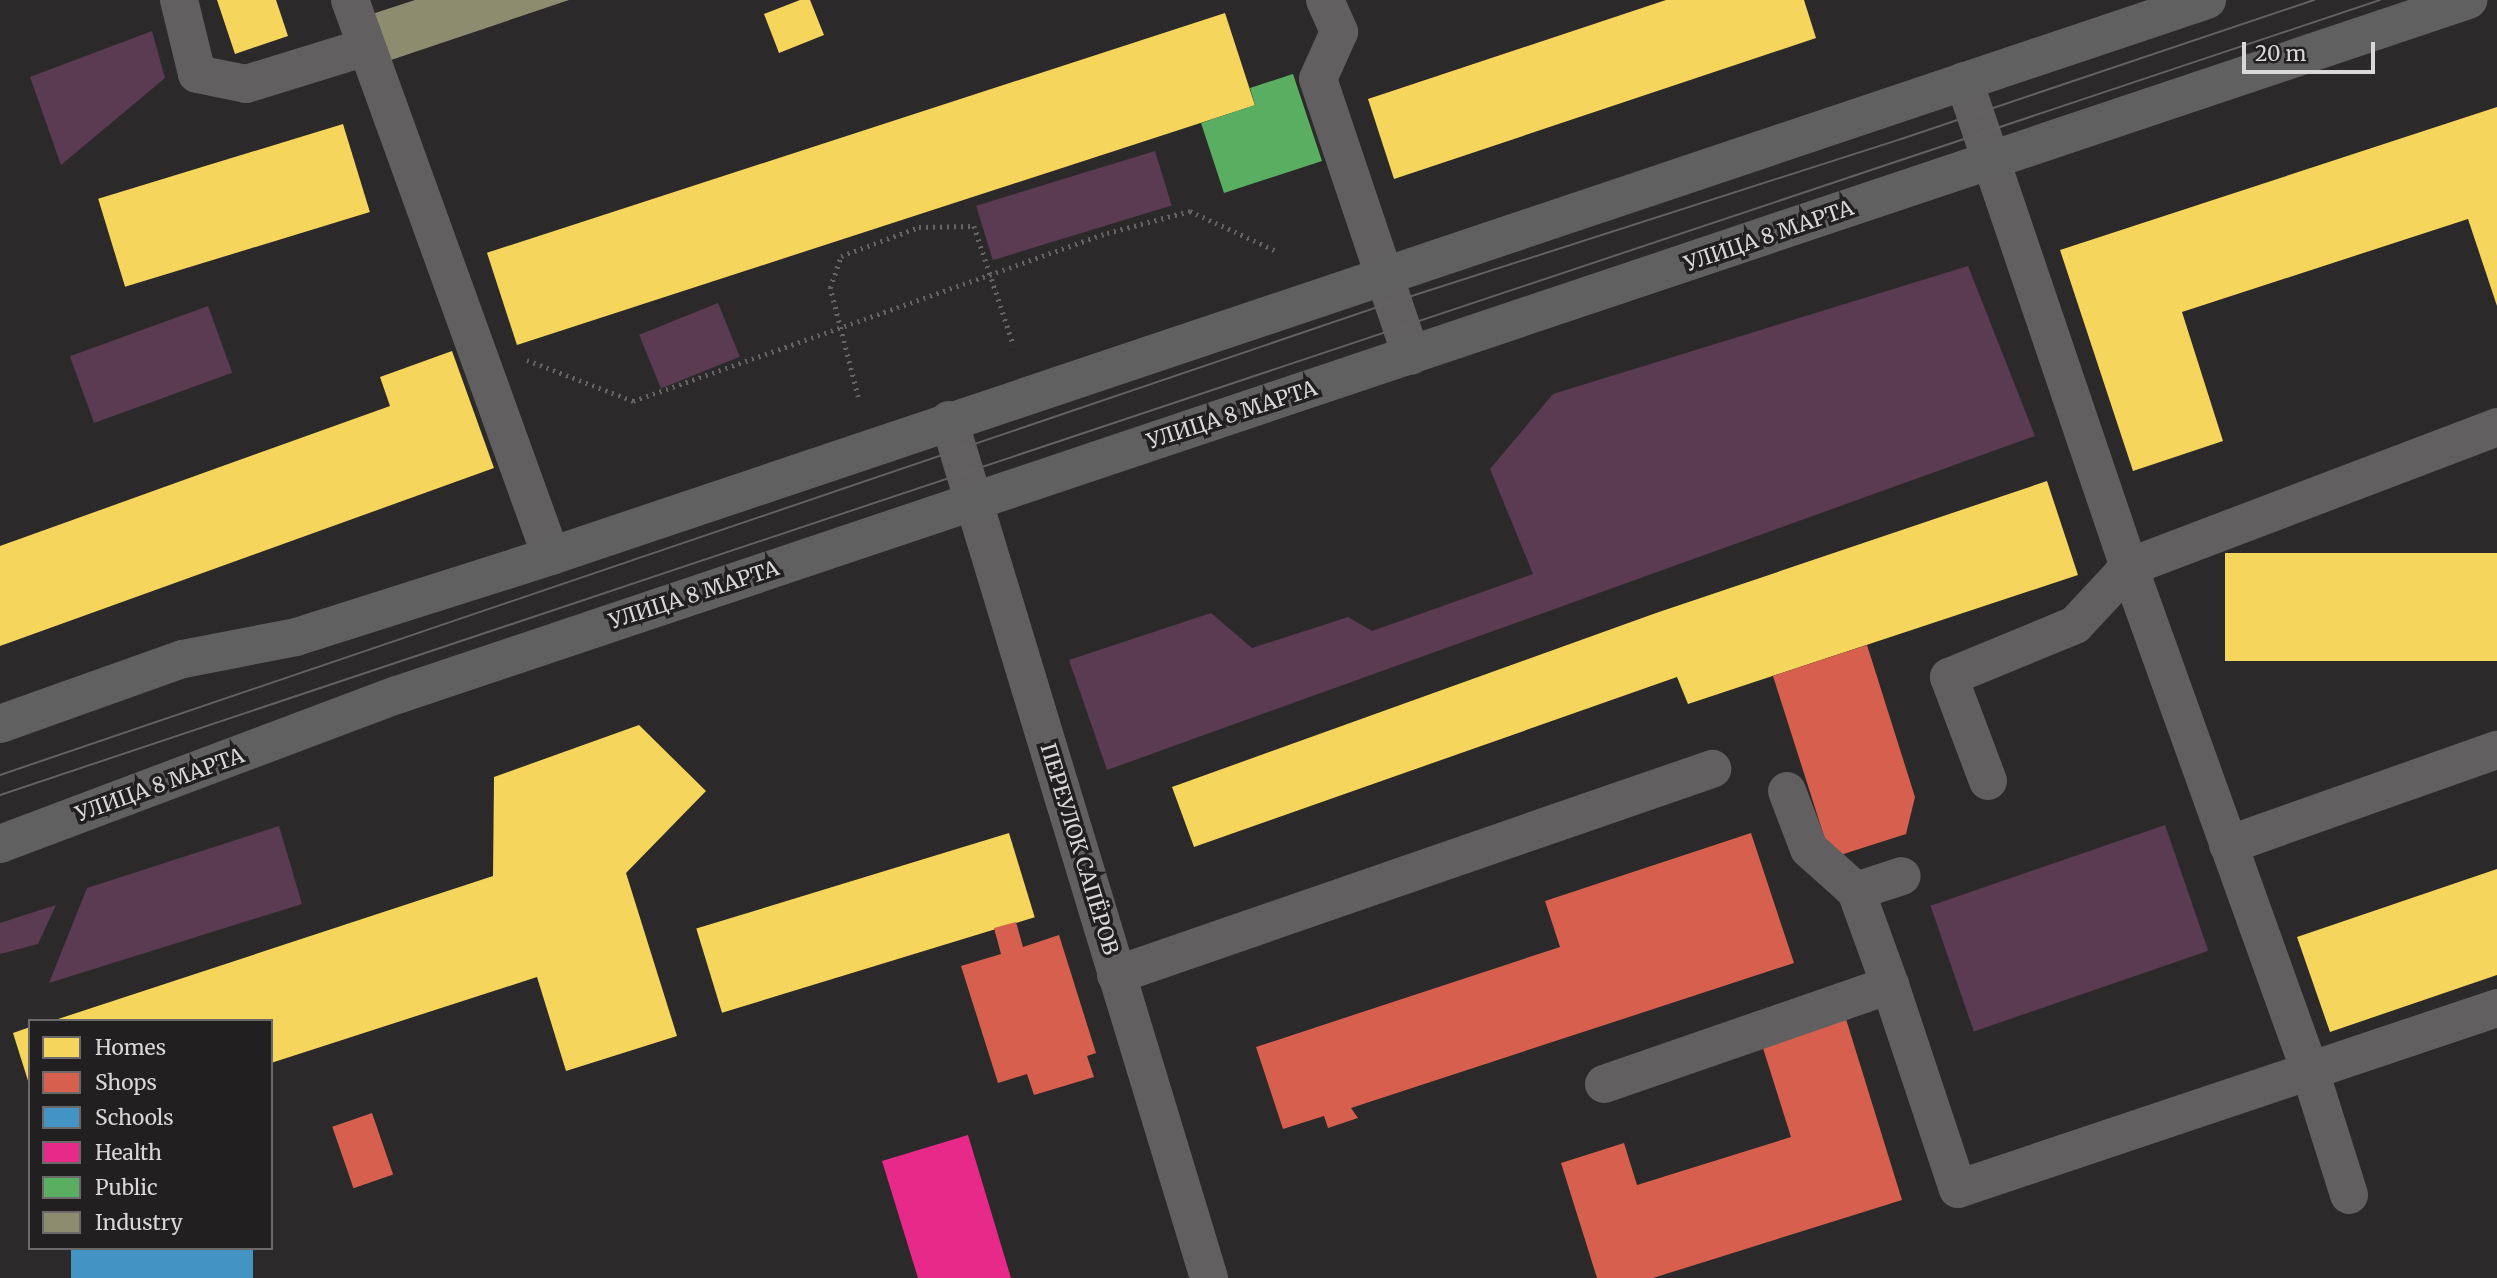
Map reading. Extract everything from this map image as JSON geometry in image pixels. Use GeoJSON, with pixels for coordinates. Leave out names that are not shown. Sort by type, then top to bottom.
{"type":"FeatureCollection","features":[{"type":"Feature","properties":{"kind":"main road"},"geometry":{"type":"LineString","coordinates":[[0,724],[183,659],[296,637],[551,556],[949,420],[2207,0]]}},
{"type":"Feature","properties":{"kind":"main road","name":"УЛИЦА 8 МАРТА"},"geometry":{"type":"LineString","coordinates":[[0,844],[397,695],[2468,0]]}},
{"type":"Feature","properties":{"kind":"street"},"geometry":{"type":"LineString","coordinates":[[179,0],[197,74],[246,85],[366,47]]}},
{"type":"Feature","properties":{"kind":"street"},"geometry":{"type":"LineString","coordinates":[[349,0],[551,556]]}},
{"type":"Feature","properties":{"kind":"street"},"geometry":{"type":"LineString","coordinates":[[1325,0],[1339,32],[1318,79],[1410,356]]}},
{"type":"Feature","properties":{"kind":"street"},"geometry":{"type":"LineString","coordinates":[[1964,81],[2129,567],[2310,1071],[2349,1195]]}},
{"type":"Feature","properties":{"kind":"street","name":"ПЕРЕУЛОК САПЁРОВ"},"geometry":{"type":"LineString","coordinates":[[949,420],[1209,1278]]}},
{"type":"Feature","properties":{"kind":"street"},"geometry":{"type":"LineString","coordinates":[[1988,781],[1949,677],[2075,625],[2129,567],[2497,427]]}},
{"type":"Feature","properties":{"kind":"street"},"geometry":{"type":"LineString","coordinates":[[2228,845],[2497,750]]}},
{"type":"Feature","properties":{"kind":"street"},"geometry":{"type":"LineString","coordinates":[[1116,975],[1712,769]]}},
{"type":"Feature","properties":{"kind":"street"},"geometry":{"type":"LineString","coordinates":[[1787,791],[1808,849],[1856,891],[1958,1189],[2497,1008]]}},
{"type":"Feature","properties":{"kind":"street"},"geometry":{"type":"LineString","coordinates":[[1856,891],[1902,876]]}},
{"type":"Feature","properties":{"kind":"street"},"geometry":{"type":"LineString","coordinates":[[1604,1084],[1890,985]]}},
{"type":"Feature","properties":{"kind":"path"},"geometry":{"type":"LineString","coordinates":[[470,339],[633,401],[1107,233],[1191,211],[1276,251]]}},
{"type":"Feature","properties":{"kind":"path"},"geometry":{"type":"LineString","coordinates":[[858,397],[830,288],[841,256],[919,227],[974,226],[1014,346]]}},
{"type":"Feature","properties":{"kind":"shaded area"},"geometry":{"type":"Polygon","coordinates":[[[152,31],[165,78],[61,165],[30,77],[152,31]]]}},
{"type":"Feature","properties":{"kind":"shaded area"},"geometry":{"type":"Polygon","coordinates":[[[1155,151],[1172,206],[993,260],[976,206],[1155,151]]]}},
{"type":"Feature","properties":{"kind":"shaded area"},"geometry":{"type":"Polygon","coordinates":[[[1968,266],[2035,436],[1107,770],[1069,660],[1211,613],[1252,648],[1348,617],[1372,631],[1533,574],[1490,469],[1553,394],[1968,266]]]}},
{"type":"Feature","properties":{"kind":"shaded area"},"geometry":{"type":"Polygon","coordinates":[[[718,303],[740,357],[661,389],[639,335],[718,303]]]}},
{"type":"Feature","properties":{"kind":"shaded area"},"geometry":{"type":"Polygon","coordinates":[[[208,306],[232,373],[94,423],[70,356],[208,306]]]}},
{"type":"Feature","properties":{"kind":"shaded area"},"geometry":{"type":"Polygon","coordinates":[[[2165,825],[2208,951],[1974,1031],[1931,906],[2165,825]]]}},
{"type":"Feature","properties":{"kind":"shaded area"},"geometry":{"type":"Polygon","coordinates":[[[279,826],[302,904],[49,983],[87,888],[279,826]]]}},
{"type":"Feature","properties":{"kind":"shaded area"},"geometry":{"type":"Polygon","coordinates":[[[56,905],[38,944],[0,954],[0,923],[56,905]]]}},
{"type":"Feature","properties":{"kind":"building: Homes"},"geometry":{"type":"Polygon","coordinates":[[[217,0],[276,0],[288,36],[235,54],[217,0]]]}},
{"type":"Feature","properties":{"kind":"building: Homes"},"geometry":{"type":"Polygon","coordinates":[[[800,0],[810,0],[824,35],[779,53],[764,14],[800,0]]]}},
{"type":"Feature","properties":{"kind":"building: Homes"},"geometry":{"type":"Polygon","coordinates":[[[1666,0],[1804,0],[1816,38],[1394,179],[1368,99],[1666,0]]]}},
{"type":"Feature","properties":{"kind":"building: Homes"},"geometry":{"type":"Polygon","coordinates":[[[1225,13],[1255,105],[517,345],[487,253],[1225,13]]]}},
{"type":"Feature","properties":{"kind":"building: Homes"},"geometry":{"type":"Polygon","coordinates":[[[2497,107],[2497,306],[2468,219],[2182,312],[2223,441],[2133,471],[2060,250],[2497,107]]]}},
{"type":"Feature","properties":{"kind":"building: Homes"},"geometry":{"type":"Polygon","coordinates":[[[343,124],[370,212],[125,287],[98,199],[343,124]]]}},
{"type":"Feature","properties":{"kind":"building: Homes"},"geometry":{"type":"Polygon","coordinates":[[[452,351],[494,468],[0,646],[0,546],[390,406],[380,377],[452,351]]]}},
{"type":"Feature","properties":{"kind":"building: Homes"},"geometry":{"type":"Polygon","coordinates":[[[2047,481],[2078,575],[1688,704],[1677,677],[1194,847],[1172,787],[1656,613],[2047,481]]]}},
{"type":"Feature","properties":{"kind":"building: Homes"},"geometry":{"type":"Polygon","coordinates":[[[2225,553],[2497,553],[2497,661],[2225,661],[2225,553]]]}},
{"type":"Feature","properties":{"kind":"building: Homes"},"geometry":{"type":"Polygon","coordinates":[[[639,725],[706,791],[626,873],[677,1036],[566,1071],[537,977],[273,1062],[273,1019],[58,1019],[493,876],[494,777],[639,725]]]}},
{"type":"Feature","properties":{"kind":"building: Homes"},"geometry":{"type":"Polygon","coordinates":[[[1009,833],[1035,917],[722,1013],[696,929],[1009,833]]]}},
{"type":"Feature","properties":{"kind":"building: Homes"},"geometry":{"type":"Polygon","coordinates":[[[2497,869],[2497,975],[2330,1032],[2297,937],[2497,869]]]}},
{"type":"Feature","properties":{"kind":"building: Homes"},"geometry":{"type":"Polygon","coordinates":[[[28,1028],[28,1081],[13,1033],[28,1028]]]}},
{"type":"Feature","properties":{"kind":"building: Shops"},"geometry":{"type":"Polygon","coordinates":[[[1867,645],[1915,797],[1906,834],[1831,858],[1773,676],[1867,645]]]}},
{"type":"Feature","properties":{"kind":"building: Shops"},"geometry":{"type":"Polygon","coordinates":[[[1751,833],[1794,963],[1351,1108],[1358,1118],[1328,1128],[1324,1116],[1283,1129],[1256,1047],[1560,947],[1545,901],[1751,833]]]}},
{"type":"Feature","properties":{"kind":"building: Shops"},"geometry":{"type":"Polygon","coordinates":[[[1016,922],[1023,947],[1059,935],[1096,1053],[1087,1056],[1094,1077],[1034,1095],[1027,1074],[998,1083],[961,966],[1001,954],[994,928],[1016,922]]]}},
{"type":"Feature","properties":{"kind":"building: Shops"},"geometry":{"type":"Polygon","coordinates":[[[1846,1019],[1902,1200],[1653,1278],[1597,1278],[1561,1163],[1624,1143],[1637,1185],[1791,1137],[1762,1045],[1846,1019]]]}},
{"type":"Feature","properties":{"kind":"building: Shops"},"geometry":{"type":"Polygon","coordinates":[[[372,1113],[393,1174],[353,1188],[332,1127],[372,1113]]]}},
{"type":"Feature","properties":{"kind":"building: Schools"},"geometry":{"type":"Polygon","coordinates":[[[71,1250],[253,1250],[253,1278],[71,1278],[71,1250]]]}},
{"type":"Feature","properties":{"kind":"building: Health"},"geometry":{"type":"Polygon","coordinates":[[[968,1135],[1011,1278],[918,1278],[882,1161],[968,1135]]]}},
{"type":"Feature","properties":{"kind":"building: Public"},"geometry":{"type":"Polygon","coordinates":[[[1293,74],[1322,161],[1224,193],[1201,123],[1255,105],[1250,88],[1293,74]]]}},
{"type":"Feature","properties":{"kind":"building: Industry"},"geometry":{"type":"Polygon","coordinates":[[[415,0],[569,0],[385,62],[369,15],[415,0]]]}},
{"type":"Feature","properties":{"kind":"tram line"},"geometry":{"type":"LineString","coordinates":[[0,775],[1393,302],[1901,139],[2314,0]]}},
{"type":"Feature","properties":{"kind":"tram line"},"geometry":{"type":"LineString","coordinates":[[0,795],[2380,0]]}}]}
